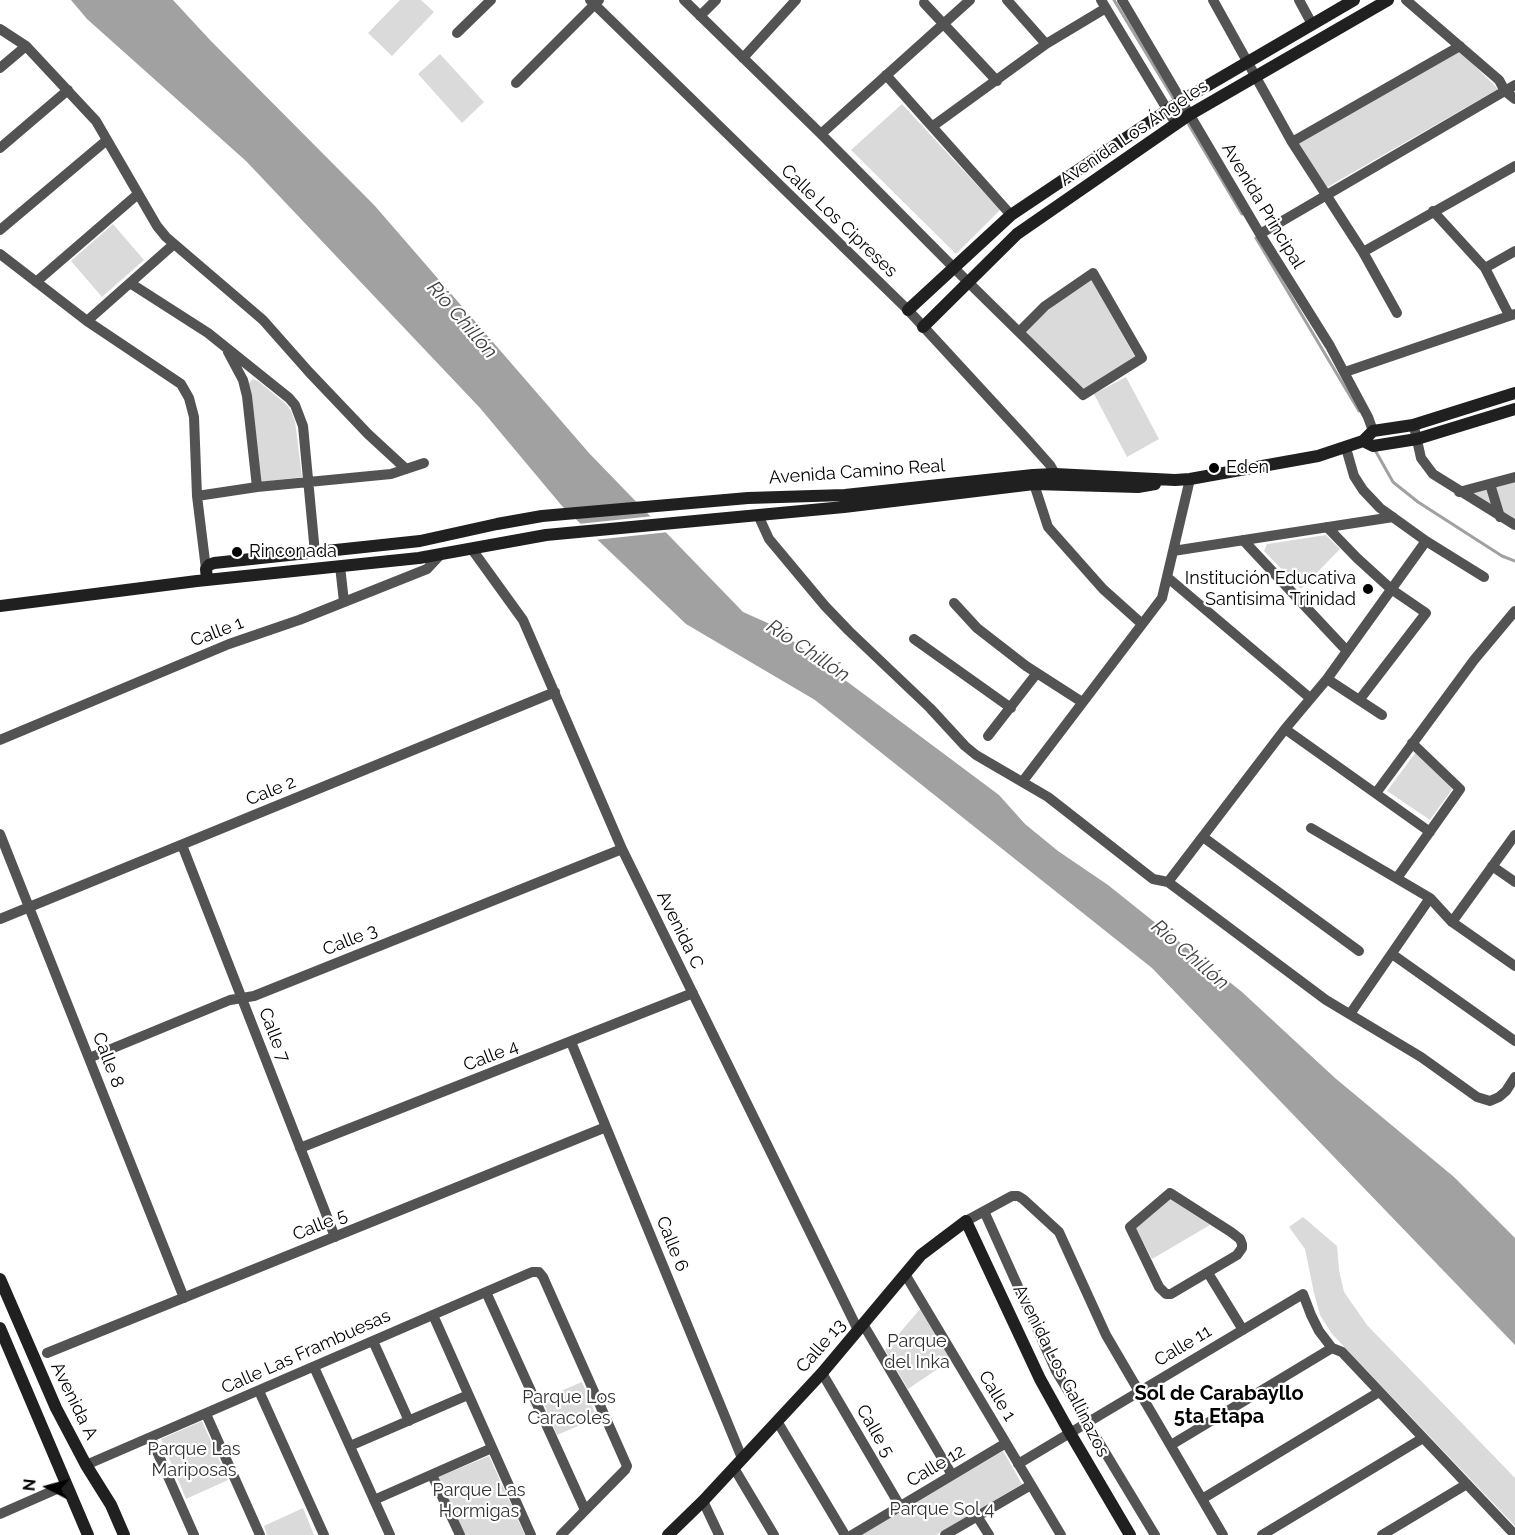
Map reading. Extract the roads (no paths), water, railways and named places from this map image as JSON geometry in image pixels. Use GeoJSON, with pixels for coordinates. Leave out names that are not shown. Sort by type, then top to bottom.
{"type":"FeatureCollection","features":[{"type":"Feature","properties":{"kind":"main road","name":"Avenida Los Ángeles"},"geometry":{"type":"LineString","coordinates":[[908,310],[1011,215],[1168,109],[1354,0]]}},
{"type":"Feature","properties":{"kind":"main road","name":"Avenida Los Ángeles"},"geometry":{"type":"LineString","coordinates":[[923,327],[1017,234],[1189,115],[1388,0]]}},
{"type":"Feature","properties":{"kind":"main road"},"geometry":{"type":"LineString","coordinates":[[1373,431],[1413,424],[1515,393]]}},
{"type":"Feature","properties":{"kind":"main road","name":"Avenida Camino Real"},"geometry":{"type":"LineString","coordinates":[[1363,441],[1373,446],[1417,439],[1515,409]]}},
{"type":"Feature","properties":{"kind":"main road","name":"Avenida Camino Real"},"geometry":{"type":"LineString","coordinates":[[1175,480],[1138,487],[1034,484],[754,516],[546,535],[419,558],[207,575],[209,565],[214,563],[420,541],[542,516],[748,498],[845,495],[1055,474],[1190,480],[1318,456],[1363,441],[1373,431]]}},
{"type":"Feature","properties":{"kind":"main road"},"geometry":{"type":"LineString","coordinates":[[0,606],[207,575]]}},
{"type":"Feature","properties":{"kind":"main road","name":"Calle 13"},"geometry":{"type":"LineString","coordinates":[[668,1535],[703,1501],[822,1373],[921,1255],[966,1221]]}},
{"type":"Feature","properties":{"kind":"main road","name":"Avenida Los Gallinazos"},"geometry":{"type":"LineString","coordinates":[[966,1221],[1040,1379],[1130,1535]]}},
{"type":"Feature","properties":{"kind":"main road","name":"Avenida A"},"geometry":{"type":"LineString","coordinates":[[0,1279],[56,1408],[86,1465],[111,1505],[124,1535]]}},
{"type":"Feature","properties":{"kind":"main road","name":"Avenida A"},"geometry":{"type":"LineString","coordinates":[[0,1328],[88,1535]]}},
{"type":"Feature","properties":{"kind":"street"},"geometry":{"type":"LineString","coordinates":[[457,33],[491,0]]}},
{"type":"Feature","properties":{"kind":"street"},"geometry":{"type":"LineString","coordinates":[[684,0],[955,266],[967,281],[1083,395],[1142,358],[1093,273],[1045,306],[1019,332]]}},
{"type":"Feature","properties":{"kind":"street"},"geometry":{"type":"LineString","coordinates":[[700,16],[716,0]]}},
{"type":"Feature","properties":{"kind":"street"},"geometry":{"type":"LineString","coordinates":[[743,58],[796,0]]}},
{"type":"Feature","properties":{"kind":"street"},"geometry":{"type":"LineString","coordinates":[[821,134],[970,0]]}},
{"type":"Feature","properties":{"kind":"street"},"geometry":{"type":"LineString","coordinates":[[1007,0],[1046,44]]}},
{"type":"Feature","properties":{"kind":"street","name":"Avenida Principal"},"geometry":{"type":"LineString","coordinates":[[1122,0],[1260,234],[1345,372],[1373,431]]}},
{"type":"Feature","properties":{"kind":"street"},"geometry":{"type":"LineString","coordinates":[[1213,0],[1292,141],[1363,252],[1397,313]]}},
{"type":"Feature","properties":{"kind":"street"},"geometry":{"type":"LineString","coordinates":[[1299,0],[1312,24]]}},
{"type":"Feature","properties":{"kind":"street"},"geometry":{"type":"LineString","coordinates":[[1406,0],[1510,88],[1515,99]]}},
{"type":"Feature","properties":{"kind":"street"},"geometry":{"type":"LineString","coordinates":[[516,83],[595,2]]}},
{"type":"Feature","properties":{"kind":"street","name":"Calle Los Cipreses"},"geometry":{"type":"LineString","coordinates":[[595,2],[908,310],[1025,436],[1055,474]]}},
{"type":"Feature","properties":{"kind":"street"},"geometry":{"type":"LineString","coordinates":[[924,3],[997,81]]}},
{"type":"Feature","properties":{"kind":"street"},"geometry":{"type":"LineString","coordinates":[[933,126],[1103,4],[1176,124]]}},
{"type":"Feature","properties":{"kind":"street"},"geometry":{"type":"LineString","coordinates":[[0,29],[26,46],[96,121],[157,226],[174,244],[263,320],[316,380],[406,469]]}},
{"type":"Feature","properties":{"kind":"street"},"geometry":{"type":"LineString","coordinates":[[0,68],[26,46]]}},
{"type":"Feature","properties":{"kind":"street"},"geometry":{"type":"LineString","coordinates":[[1292,141],[1460,46]]}},
{"type":"Feature","properties":{"kind":"street"},"geometry":{"type":"LineString","coordinates":[[886,75],[1011,215]]}},
{"type":"Feature","properties":{"kind":"street"},"geometry":{"type":"LineString","coordinates":[[1260,234],[1510,88]]}},
{"type":"Feature","properties":{"kind":"street"},"geometry":{"type":"LineString","coordinates":[[0,148],[68,90]]}},
{"type":"Feature","properties":{"kind":"street"},"geometry":{"type":"LineString","coordinates":[[0,230],[107,140]]}},
{"type":"Feature","properties":{"kind":"street"},"geometry":{"type":"LineString","coordinates":[[1363,252],[1515,166]]}},
{"type":"Feature","properties":{"kind":"street"},"geometry":{"type":"LineString","coordinates":[[36,282],[138,194]]}},
{"type":"Feature","properties":{"kind":"street"},"geometry":{"type":"LineString","coordinates":[[1345,372],[1512,315],[1485,268],[1433,211]]}},
{"type":"Feature","properties":{"kind":"street"},"geometry":{"type":"LineString","coordinates":[[87,321],[174,244]]}},
{"type":"Feature","properties":{"kind":"street"},"geometry":{"type":"LineString","coordinates":[[1485,268],[1515,251]]}},
{"type":"Feature","properties":{"kind":"street"},"geometry":{"type":"LineString","coordinates":[[0,254],[87,321],[181,384],[189,398],[194,417],[197,496],[207,575]]}},
{"type":"Feature","properties":{"kind":"street"},"geometry":{"type":"LineString","coordinates":[[130,283],[208,333],[295,405],[303,426],[315,553]]}},
{"type":"Feature","properties":{"kind":"street"},"geometry":{"type":"LineString","coordinates":[[226,347],[243,380],[247,396],[257,488]]}},
{"type":"Feature","properties":{"kind":"street"},"geometry":{"type":"LineString","coordinates":[[1413,424],[1421,458],[1433,474],[1515,525]]}},
{"type":"Feature","properties":{"kind":"street"},"geometry":{"type":"LineString","coordinates":[[1346,447],[1354,476],[1363,490],[1380,508],[1426,541],[1484,577]]}},
{"type":"Feature","properties":{"kind":"street"},"geometry":{"type":"LineString","coordinates":[[197,496],[391,474],[424,464]]}},
{"type":"Feature","properties":{"kind":"street"},"geometry":{"type":"LineString","coordinates":[[1459,492],[1515,477]]}},
{"type":"Feature","properties":{"kind":"street"},"geometry":{"type":"LineString","coordinates":[[1023,781],[1162,598],[1190,480]]}},
{"type":"Feature","properties":{"kind":"street"},"geometry":{"type":"LineString","coordinates":[[1034,484],[1048,527],[1103,589],[1142,624]]}},
{"type":"Feature","properties":{"kind":"street"},"geometry":{"type":"LineString","coordinates":[[1490,484],[1500,517]]}},
{"type":"Feature","properties":{"kind":"street"},"geometry":{"type":"LineString","coordinates":[[754,516],[774,546],[849,631],[930,708],[965,746],[1048,797],[1153,879],[1168,882],[1312,990],[1421,1057],[1477,1097],[1490,1101],[1506,1091],[1515,1077]]}},
{"type":"Feature","properties":{"kind":"street"},"geometry":{"type":"LineString","coordinates":[[1173,551],[1393,517]]}},
{"type":"Feature","properties":{"kind":"street"},"geometry":{"type":"LineString","coordinates":[[1327,527],[1391,589],[1426,613],[1360,699]]}},
{"type":"Feature","properties":{"kind":"street"},"geometry":{"type":"LineString","coordinates":[[1243,540],[1347,651]]}},
{"type":"Feature","properties":{"kind":"street"},"geometry":{"type":"LineString","coordinates":[[1168,882],[1285,729],[1327,679],[1426,541]]}},
{"type":"Feature","properties":{"kind":"street","name":"Avenida C"},"geometry":{"type":"LineString","coordinates":[[471,548],[524,620],[622,849],[861,1327]]}},
{"type":"Feature","properties":{"kind":"street","name":"Calle 1"},"geometry":{"type":"LineString","coordinates":[[0,740],[229,644],[299,620],[427,569],[442,553]]}},
{"type":"Feature","properties":{"kind":"street"},"geometry":{"type":"LineString","coordinates":[[340,566],[344,602]]}},
{"type":"Feature","properties":{"kind":"street"},"geometry":{"type":"LineString","coordinates":[[1167,577],[1310,698]]}},
{"type":"Feature","properties":{"kind":"street"},"geometry":{"type":"LineString","coordinates":[[954,603],[977,628],[1037,674],[1082,702]]}},
{"type":"Feature","properties":{"kind":"street"},"geometry":{"type":"LineString","coordinates":[[1376,793],[1474,660],[1515,610]]}},
{"type":"Feature","properties":{"kind":"street"},"geometry":{"type":"LineString","coordinates":[[914,639],[1011,708]]}},
{"type":"Feature","properties":{"kind":"street"},"geometry":{"type":"LineString","coordinates":[[988,736],[1037,674]]}},
{"type":"Feature","properties":{"kind":"street"},"geometry":{"type":"LineString","coordinates":[[1327,679],[1382,715]]}},
{"type":"Feature","properties":{"kind":"street","name":"Cale 2"},"geometry":{"type":"LineString","coordinates":[[0,918],[555,692]]}},
{"type":"Feature","properties":{"kind":"street"},"geometry":{"type":"LineString","coordinates":[[1285,729],[1430,832]]}},
{"type":"Feature","properties":{"kind":"street"},"geometry":{"type":"LineString","coordinates":[[1397,878],[1460,789],[1412,743]]}},
{"type":"Feature","properties":{"kind":"street"},"geometry":{"type":"LineString","coordinates":[[1311,828],[1430,898],[1452,922],[1515,966]]}},
{"type":"Feature","properties":{"kind":"street","name":"Calle 8"},"geometry":{"type":"LineString","coordinates":[[0,834],[184,1298]]}},
{"type":"Feature","properties":{"kind":"street"},"geometry":{"type":"LineString","coordinates":[[1452,922],[1515,836]]}},
{"type":"Feature","properties":{"kind":"street"},"geometry":{"type":"LineString","coordinates":[[1203,837],[1359,951]]}},
{"type":"Feature","properties":{"kind":"street","name":"Calle 7"},"geometry":{"type":"LineString","coordinates":[[182,845],[335,1237]]}},
{"type":"Feature","properties":{"kind":"street","name":"Calle 3"},"geometry":{"type":"LineString","coordinates":[[89,1058],[230,1000],[254,996],[622,849]]}},
{"type":"Feature","properties":{"kind":"street"},"geometry":{"type":"LineString","coordinates":[[1492,866],[1515,882]]}},
{"type":"Feature","properties":{"kind":"street"},"geometry":{"type":"LineString","coordinates":[[1350,1014],[1430,898]]}},
{"type":"Feature","properties":{"kind":"street"},"geometry":{"type":"LineString","coordinates":[[1392,954],[1515,1041]]}},
{"type":"Feature","properties":{"kind":"street","name":"Calle 4"},"geometry":{"type":"LineString","coordinates":[[300,1148],[693,993]]}},
{"type":"Feature","properties":{"kind":"street","name":"Calle 6"},"geometry":{"type":"LineString","coordinates":[[571,1042],[742,1458]]}},
{"type":"Feature","properties":{"kind":"street","name":"Calle 5"},"geometry":{"type":"LineString","coordinates":[[47,1353],[606,1126]]}},
{"type":"Feature","properties":{"kind":"street"},"geometry":{"type":"LineString","coordinates":[[1168,1193],[1172,1193],[1231,1232],[1242,1244],[1238,1255],[1208,1273],[1176,1292],[1166,1293],[1159,1287],[1131,1225],[1168,1193]]}},
{"type":"Feature","properties":{"kind":"street","name":"Calle 13"},"geometry":{"type":"LineString","coordinates":[[966,1221],[1012,1196],[1023,1199],[1059,1232],[1106,1335],[1139,1392]]}},
{"type":"Feature","properties":{"kind":"street"},"geometry":{"type":"LineString","coordinates":[[984,1211],[1042,1343],[1086,1424],[1155,1535]]}},
{"type":"Feature","properties":{"kind":"street","name":"Calle Las Frambuesas"},"geometry":{"type":"LineString","coordinates":[[86,1465],[532,1272],[539,1272],[627,1466],[585,1510]]}},
{"type":"Feature","properties":{"kind":"street"},"geometry":{"type":"LineString","coordinates":[[1208,1273],[1243,1330]]}},
{"type":"Feature","properties":{"kind":"street","name":"Calle 1"},"geometry":{"type":"LineString","coordinates":[[905,1274],[1061,1535]]}},
{"type":"Feature","properties":{"kind":"street"},"geometry":{"type":"LineString","coordinates":[[486,1292],[585,1510],[561,1535]]}},
{"type":"Feature","properties":{"kind":"street","name":"Calle 11"},"geometry":{"type":"LineString","coordinates":[[1018,1464],[1303,1294],[1311,1316],[1332,1348]]}},
{"type":"Feature","properties":{"kind":"street"},"geometry":{"type":"LineString","coordinates":[[433,1315],[531,1535]]}},
{"type":"Feature","properties":{"kind":"street"},"geometry":{"type":"LineString","coordinates":[[861,1327],[952,1475]]}},
{"type":"Feature","properties":{"kind":"street"},"geometry":{"type":"LineString","coordinates":[[374,1341],[409,1421]]}},
{"type":"Feature","properties":{"kind":"street"},"geometry":{"type":"LineString","coordinates":[[1171,1445],[1332,1348],[1342,1352],[1515,1535]]}},
{"type":"Feature","properties":{"kind":"street"},"geometry":{"type":"LineString","coordinates":[[314,1367],[390,1535]]}},
{"type":"Feature","properties":{"kind":"street","name":"Calle 5"},"geometry":{"type":"LineString","coordinates":[[822,1373],[900,1506]]}},
{"type":"Feature","properties":{"kind":"street"},"geometry":{"type":"LineString","coordinates":[[259,1391],[324,1535]]}},
{"type":"Feature","properties":{"kind":"street"},"geometry":{"type":"LineString","coordinates":[[1139,1392],[1223,1535]]}},
{"type":"Feature","properties":{"kind":"street"},"geometry":{"type":"LineString","coordinates":[[1202,1499],[1379,1392]]}},
{"type":"Feature","properties":{"kind":"street"},"geometry":{"type":"LineString","coordinates":[[350,1446],[468,1395]]}},
{"type":"Feature","properties":{"kind":"street"},"geometry":{"type":"LineString","coordinates":[[207,1414],[260,1535]]}},
{"type":"Feature","properties":{"kind":"street"},"geometry":{"type":"LineString","coordinates":[[777,1421],[845,1535]]}},
{"type":"Feature","properties":{"kind":"street"},"geometry":{"type":"LineString","coordinates":[[151,1438],[194,1535]]}},
{"type":"Feature","properties":{"kind":"street"},"geometry":{"type":"LineString","coordinates":[[1262,1535],[1423,1438]]}},
{"type":"Feature","properties":{"kind":"street","name":"Calle 12"},"geometry":{"type":"LineString","coordinates":[[852,1535],[1006,1443]]}},
{"type":"Feature","properties":{"kind":"street"},"geometry":{"type":"LineString","coordinates":[[375,1500],[492,1448]]}},
{"type":"Feature","properties":{"kind":"street"},"geometry":{"type":"LineString","coordinates":[[734,1468],[774,1535]]}},
{"type":"Feature","properties":{"kind":"street"},"geometry":{"type":"LineString","coordinates":[[432,1475],[460,1535]]}},
{"type":"Feature","properties":{"kind":"street"},"geometry":{"type":"LineString","coordinates":[[1382,1535],[1467,1484]]}},
{"type":"Feature","properties":{"kind":"street"},"geometry":{"type":"LineString","coordinates":[[1,1512],[66,1485]]}},
{"type":"Feature","properties":{"kind":"street"},"geometry":{"type":"LineString","coordinates":[[945,1535],[1031,1485]]}},
{"type":"Feature","properties":{"kind":"street"},"geometry":{"type":"LineString","coordinates":[[703,1501],[718,1535]]}},
{"type":"Feature","properties":{"kind":"street"},"geometry":{"type":"LineString","coordinates":[[977,1516],[989,1535]]}},
{"type":"Feature","properties":{"kind":"water","name":"Río Chillón"},"geometry":{"type":"Polygon","coordinates":[[[71,0],[173,0],[375,206],[589,453],[743,612],[770,624],[999,795],[1025,824],[1058,851],[1108,885],[1242,992],[1335,1078],[1454,1177],[1515,1238],[1515,1345],[1152,968],[815,700],[686,624],[562,506],[480,408],[246,161],[87,19],[71,0]]]}},
{"type":"Feature","properties":{"kind":"waterway"},"geometry":{"type":"LineString","coordinates":[[1114,0],[1175,101]]}},
{"type":"Feature","properties":{"kind":"waterway"},"geometry":{"type":"LineString","coordinates":[[1186,120],[1242,214]]}},
{"type":"Feature","properties":{"kind":"waterway"},"geometry":{"type":"LineString","coordinates":[[1256,238],[1359,411]]}},
{"type":"Feature","properties":{"kind":"waterway"},"geometry":{"type":"LineString","coordinates":[[1375,450],[1393,482],[1418,502],[1502,556],[1515,561]]}},
{"type":"Feature","properties":{"kind":"place","name":"Eden"},"geometry":{"type":"Point","coordinates":[1214,468]}},
{"type":"Feature","properties":{"kind":"place","name":"Rinconada"},"geometry":{"type":"Point","coordinates":[237,552]}},
{"type":"Feature","properties":{"kind":"place","name":"Institución Educativa Santisima Trinidad"},"geometry":{"type":"Point","coordinates":[1368,589]}},
{"type":"Feature","properties":{"kind":"district","name":"Sol de Carabayllo 5ta Etapa"},"geometry":{"type":"Point","coordinates":[1219,1406]}},
{"type":"Feature","properties":{"kind":"park label","name":"Parque del Inka"},"geometry":{"type":"Point","coordinates":[917,1352]}},
{"type":"Feature","properties":{"kind":"park label","name":"Parque Los Caracoles"},"geometry":{"type":"Point","coordinates":[569,1408]}},
{"type":"Feature","properties":{"kind":"park label","name":"Parque Las Mariposas"},"geometry":{"type":"Point","coordinates":[194,1460]}},
{"type":"Feature","properties":{"kind":"park label","name":"Parque Las Hormigas"},"geometry":{"type":"Point","coordinates":[479,1501]}},
{"type":"Feature","properties":{"kind":"park label","name":"Parque Sol 4"},"geometry":{"type":"Point","coordinates":[942,1510]}}]}
